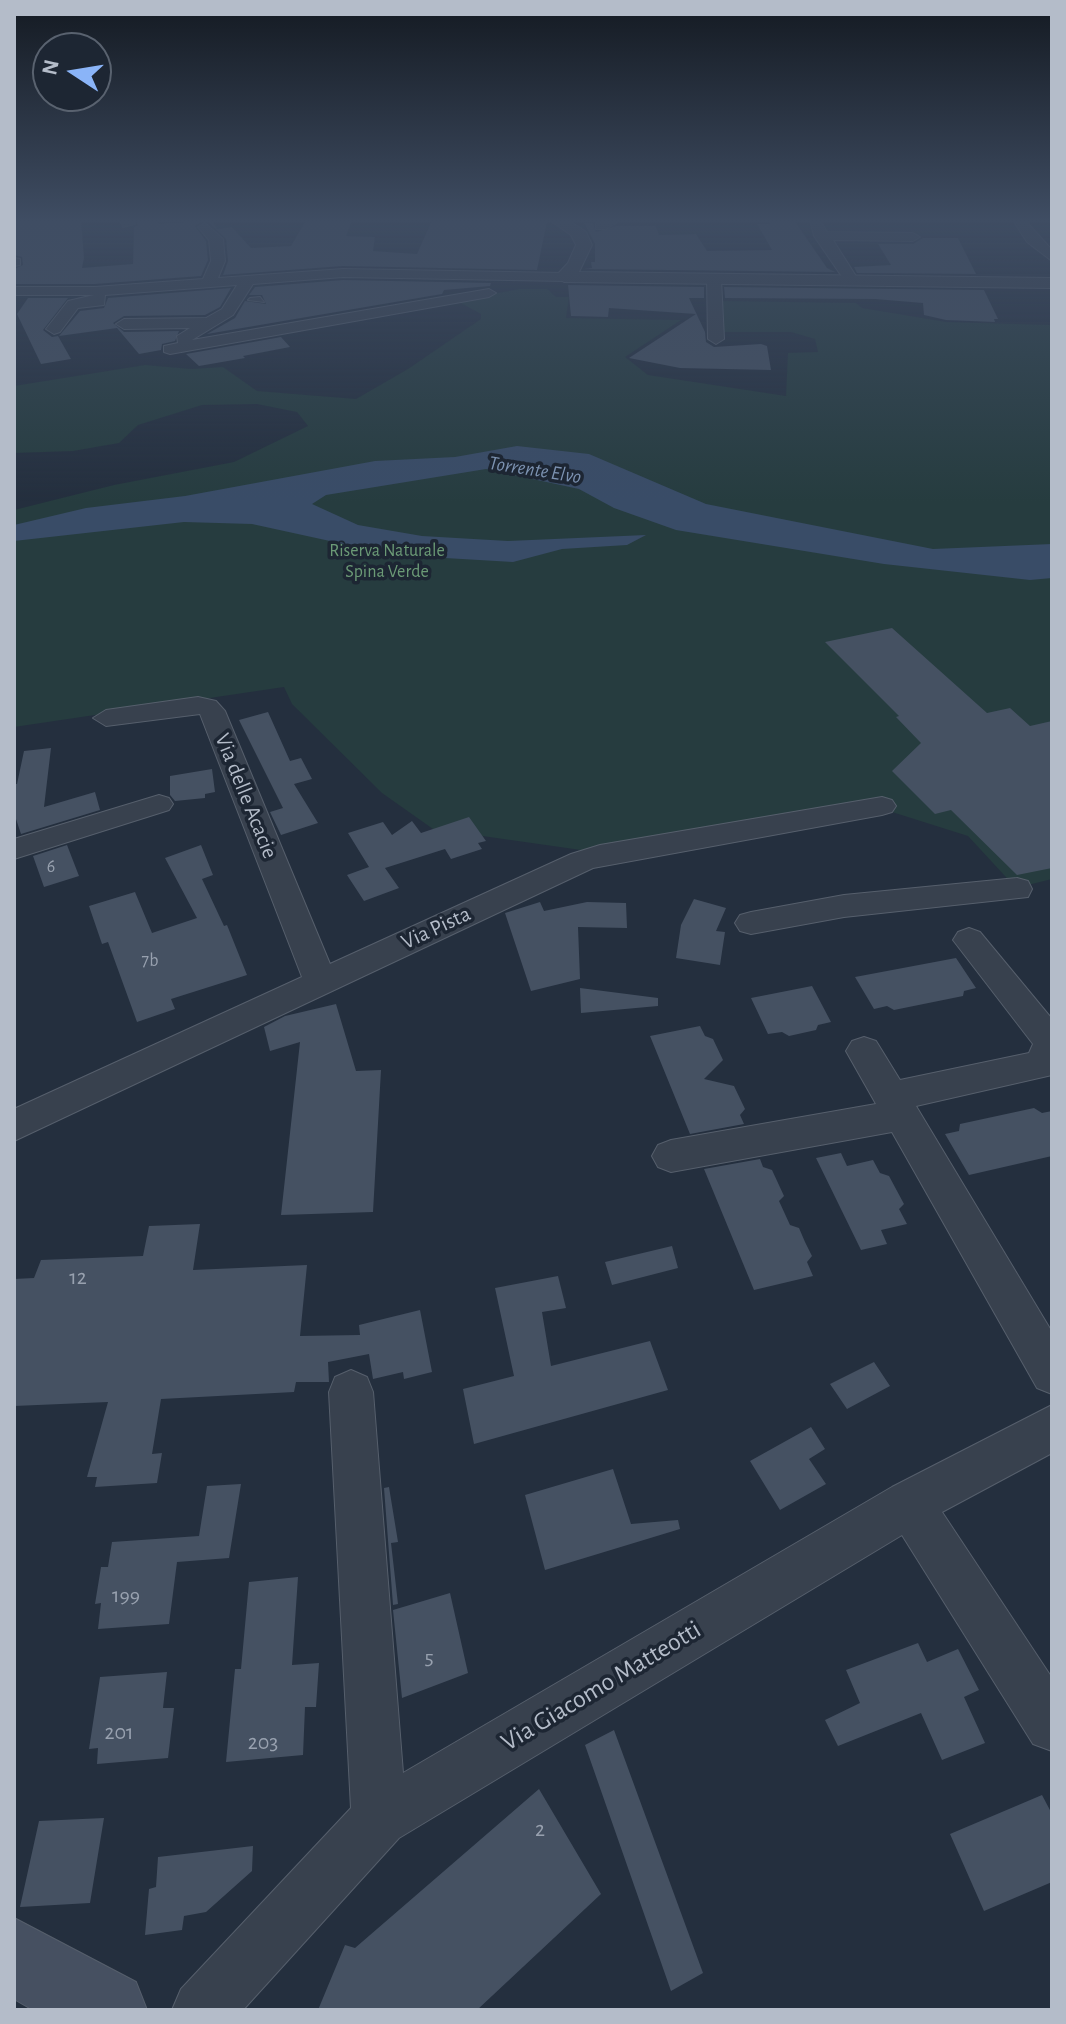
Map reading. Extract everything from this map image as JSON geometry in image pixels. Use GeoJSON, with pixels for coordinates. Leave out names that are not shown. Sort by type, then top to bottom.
{"type":"FeatureCollection","features":[{"type":"Feature","properties":{"kind":"main road"},"geometry":{"type":"LineString","coordinates":[[14,1956],[108,2010]]}},
{"type":"Feature","properties":{"kind":"street"},"geometry":{"type":"LineString","coordinates":[[54,329],[66,313]]}},
{"type":"Feature","properties":{"kind":"street"},"geometry":{"type":"LineString","coordinates":[[124,324],[210,318],[224,313]]}},
{"type":"Feature","properties":{"kind":"street"},"geometry":{"type":"LineString","coordinates":[[257,313],[257,323]]}},
{"type":"Feature","properties":{"kind":"street"},"geometry":{"type":"LineString","coordinates":[[210,318],[170,349],[373,313]]}},
{"type":"Feature","properties":{"kind":"street"},"geometry":{"type":"LineString","coordinates":[[715,313],[716,339]]}},
{"type":"Feature","properties":{"kind":"street","name":"Via delle Acacie"},"geometry":{"type":"LineString","coordinates":[[106,718],[198,705],[207,706],[212,711],[321,982]]}},
{"type":"Feature","properties":{"kind":"street"},"geometry":{"type":"LineString","coordinates":[[14,849],[159,804]]}},
{"type":"Feature","properties":{"kind":"street","name":"Via Pista"},"geometry":{"type":"LineString","coordinates":[[14,1126],[582,861],[611,852],[882,806]]}},
{"type":"Feature","properties":{"kind":"street"},"geometry":{"type":"LineString","coordinates":[[751,923],[844,906],[1017,889]]}},
{"type":"Feature","properties":{"kind":"street"},"geometry":{"type":"LineString","coordinates":[[671,1156],[896,1106],[1040,1065],[1051,1054],[1050,1041],[969,940]]}},
{"type":"Feature","properties":{"kind":"street"},"geometry":{"type":"LineString","coordinates":[[864,1051],[1052,1373]]}},
{"type":"Feature","properties":{"kind":"street"},"geometry":{"type":"LineString","coordinates":[[351,1392],[379,1818]]}},
{"type":"Feature","properties":{"kind":"street","name":"Via Giacomo Matteotti"},"geometry":{"type":"LineString","coordinates":[[202,2010],[379,1818],[909,1504],[1052,1428]]}},
{"type":"Feature","properties":{"kind":"street"},"geometry":{"type":"LineString","coordinates":[[909,1504],[1052,1725]]}},
{"type":"Feature","properties":{"kind":"green space","name":"Riserva Naturale Spina Verde"},"geometry":{"type":"Polygon","coordinates":[[[567,313],[566,318],[681,320],[625,357],[648,375],[786,396],[788,353],[818,352],[815,339],[791,332],[720,332],[721,313],[895,313],[946,322],[1052,325],[1052,879],[1016,888],[968,836],[873,806],[588,851],[433,829],[382,793],[292,704],[284,687],[14,727],[14,510],[114,485],[234,462],[308,426],[297,412],[257,404],[202,405],[138,425],[119,443],[73,451],[14,453],[14,386],[145,365],[191,369],[223,367],[257,391],[356,399],[408,369],[481,319],[481,314],[567,313]]]}},
{"type":"Feature","properties":{"kind":"water","name":"Torrente Elvo"},"geometry":{"type":"Polygon","coordinates":[[[517,446],[589,454],[706,504],[933,549],[1052,544],[1052,578],[1030,580],[884,564],[676,530],[614,508],[579,489],[486,469],[326,495],[312,504],[358,525],[422,536],[508,541],[646,535],[627,545],[562,549],[513,562],[394,555],[252,524],[184,522],[14,541],[14,525],[86,508],[185,496],[375,461],[455,457],[517,446]]]}},
{"type":"Feature","properties":{"kind":"building"},"geometry":{"type":"Polygon","coordinates":[[[56,313],[43,330],[52,337],[58,336],[71,359],[41,364],[17,314],[56,313]]]}},
{"type":"Feature","properties":{"kind":"building"},"geometry":{"type":"Polygon","coordinates":[[[78,313],[208,313],[124,316],[113,323],[124,332],[179,331],[175,341],[162,344],[161,350],[139,354],[117,328],[59,336],[78,313]]]}},
{"type":"Feature","properties":{"kind":"building"},"geometry":{"type":"Polygon","coordinates":[[[238,313],[328,313],[207,334],[238,313]]]}},
{"type":"Feature","properties":{"kind":"building"},"geometry":{"type":"Polygon","coordinates":[[[571,313],[608,313],[608,317],[571,316],[571,313]]]}},
{"type":"Feature","properties":{"kind":"building"},"geometry":{"type":"Polygon","coordinates":[[[688,313],[696,313],[706,342],[714,347],[767,346],[771,370],[680,368],[629,358],[696,314],[688,313]]]}},
{"type":"Feature","properties":{"kind":"building"},"geometry":{"type":"Polygon","coordinates":[[[995,313],[998,319],[994,319],[995,322],[946,320],[924,315],[995,313]]]}},
{"type":"Feature","properties":{"kind":"building"},"geometry":{"type":"Polygon","coordinates":[[[281,337],[290,347],[243,356],[245,358],[199,366],[186,354],[281,337]]]}},
{"type":"Feature","properties":{"kind":"building"},"geometry":{"type":"Polygon","coordinates":[[[892,628],[987,713],[1010,708],[1030,726],[1052,721],[1052,868],[1017,875],[951,810],[935,814],[892,771],[921,743],[896,717],[899,716],[825,642],[892,628]]]}},
{"type":"Feature","properties":{"kind":"building"},"geometry":{"type":"Polygon","coordinates":[[[268,712],[290,761],[301,758],[312,779],[294,784],[318,823],[281,835],[270,812],[283,808],[239,720],[268,712]]]}},
{"type":"Feature","properties":{"kind":"building"},"geometry":{"type":"Polygon","coordinates":[[[51,748],[44,807],[95,792],[100,810],[21,834],[14,813],[14,784],[17,784],[24,751],[51,748]]]}},
{"type":"Feature","properties":{"kind":"building"},"geometry":{"type":"Polygon","coordinates":[[[212,769],[215,792],[205,794],[205,798],[175,801],[170,795],[170,776],[212,769]]]}},
{"type":"Feature","properties":{"kind":"building"},"geometry":{"type":"Polygon","coordinates":[[[469,817],[486,841],[478,843],[482,849],[451,859],[445,849],[385,868],[399,888],[364,901],[347,875],[369,867],[348,833],[383,822],[392,835],[412,821],[421,833],[469,817]]]}},
{"type":"Feature","properties":{"kind":"building"},"geometry":{"type":"Polygon","coordinates":[[[67,845],[79,876],[44,887],[33,856],[67,845]]]}},
{"type":"Feature","properties":{"kind":"building"},"geometry":{"type":"Polygon","coordinates":[[[201,845],[213,875],[202,879],[224,926],[227,925],[247,975],[171,999],[175,1009],[137,1022],[108,942],[102,944],[89,906],[135,892],[152,933],[197,918],[165,858],[201,845]]]}},
{"type":"Feature","properties":{"kind":"building"},"geometry":{"type":"Polygon","coordinates":[[[694,899],[726,908],[716,931],[725,932],[720,965],[676,958],[681,925],[694,899]]]}},
{"type":"Feature","properties":{"kind":"building"},"geometry":{"type":"Polygon","coordinates":[[[540,902],[544,911],[587,902],[626,903],[627,928],[578,927],[580,979],[531,991],[505,913],[540,902]]]}},
{"type":"Feature","properties":{"kind":"building"},"geometry":{"type":"Polygon","coordinates":[[[956,958],[976,988],[964,991],[963,996],[894,1010],[887,1006],[874,1009],[855,977],[956,958]]]}},
{"type":"Feature","properties":{"kind":"building"},"geometry":{"type":"Polygon","coordinates":[[[812,986],[831,1022],[818,1025],[816,1030],[789,1036],[782,1032],[768,1034],[751,998],[812,986]]]}},
{"type":"Feature","properties":{"kind":"building"},"geometry":{"type":"Polygon","coordinates":[[[580,988],[658,998],[658,1006],[581,1013],[580,988]]]}},
{"type":"Feature","properties":{"kind":"building"},"geometry":{"type":"Polygon","coordinates":[[[336,1004],[356,1071],[381,1070],[373,1212],[281,1215],[300,1042],[270,1051],[264,1027],[285,1016],[336,1004]]]}},
{"type":"Feature","properties":{"kind":"building"},"geometry":{"type":"Polygon","coordinates":[[[700,1026],[705,1036],[713,1039],[723,1060],[704,1079],[734,1086],[745,1109],[740,1115],[744,1124],[690,1134],[650,1036],[700,1026]]]}},
{"type":"Feature","properties":{"kind":"building"},"geometry":{"type":"Polygon","coordinates":[[[1034,1108],[1042,1113],[1052,1111],[1052,1156],[969,1175],[945,1134],[959,1131],[960,1124],[1034,1108]]]}},
{"type":"Feature","properties":{"kind":"building"},"geometry":{"type":"Polygon","coordinates":[[[841,1153],[847,1166],[873,1160],[880,1173],[889,1176],[904,1204],[899,1209],[907,1224],[881,1230],[887,1244],[861,1250],[816,1158],[841,1153]]]}},
{"type":"Feature","properties":{"kind":"building"},"geometry":{"type":"Polygon","coordinates":[[[760,1159],[763,1167],[772,1170],[784,1196],[779,1201],[790,1225],[799,1228],[812,1256],[807,1262],[813,1276],[754,1290],[704,1169],[760,1159]]]}},
{"type":"Feature","properties":{"kind":"building"},"geometry":{"type":"Polygon","coordinates":[[[200,1224],[193,1270],[307,1265],[300,1336],[360,1335],[359,1325],[420,1310],[432,1372],[404,1379],[403,1372],[373,1379],[369,1354],[328,1362],[329,1382],[296,1382],[294,1392],[161,1399],[152,1454],[162,1453],[157,1483],[95,1487],[97,1477],[87,1477],[108,1402],[14,1406],[14,1279],[34,1278],[41,1260],[143,1256],[149,1226],[200,1224]]]}},
{"type":"Feature","properties":{"kind":"building"},"geometry":{"type":"Polygon","coordinates":[[[672,1246],[678,1268],[612,1285],[605,1262],[672,1246]]]}},
{"type":"Feature","properties":{"kind":"building"},"geometry":{"type":"Polygon","coordinates":[[[558,1276],[566,1308],[542,1312],[551,1366],[650,1341],[668,1390],[474,1444],[463,1389],[514,1376],[495,1288],[558,1276]]]}},
{"type":"Feature","properties":{"kind":"building"},"geometry":{"type":"Polygon","coordinates":[[[874,1362],[890,1386],[847,1409],[830,1384],[874,1362]]]}},
{"type":"Feature","properties":{"kind":"building"},"geometry":{"type":"Polygon","coordinates":[[[811,1427],[825,1449],[809,1459],[826,1484],[780,1510],[750,1461],[811,1427]]]}},
{"type":"Feature","properties":{"kind":"building"},"geometry":{"type":"Polygon","coordinates":[[[613,1469],[631,1524],[678,1520],[680,1529],[545,1570],[525,1495],[613,1469]]]}},
{"type":"Feature","properties":{"kind":"building"},"geometry":{"type":"Polygon","coordinates":[[[241,1484],[229,1558],[177,1562],[169,1624],[98,1629],[101,1603],[95,1604],[101,1567],[108,1567],[112,1542],[199,1536],[207,1486],[241,1484]]]}},
{"type":"Feature","properties":{"kind":"building"},"geometry":{"type":"Polygon","coordinates":[[[389,1487],[398,1542],[391,1543],[398,1604],[393,1605],[384,1488],[389,1487]]]}},
{"type":"Feature","properties":{"kind":"building"},"geometry":{"type":"Polygon","coordinates":[[[298,1577],[292,1665],[319,1663],[316,1707],[305,1707],[303,1755],[226,1762],[235,1669],[241,1669],[249,1582],[298,1577]]]}},
{"type":"Feature","properties":{"kind":"building"},"geometry":{"type":"Polygon","coordinates":[[[450,1593],[468,1673],[402,1698],[393,1610],[450,1593]]]}},
{"type":"Feature","properties":{"kind":"building"},"geometry":{"type":"Polygon","coordinates":[[[918,1643],[927,1662],[958,1649],[979,1690],[964,1697],[985,1743],[942,1760],[921,1713],[838,1746],[825,1720],[860,1703],[846,1670],[918,1643]]]}},
{"type":"Feature","properties":{"kind":"building"},"geometry":{"type":"Polygon","coordinates":[[[167,1672],[163,1708],[174,1708],[168,1758],[97,1764],[98,1748],[89,1749],[100,1677],[167,1672]]]}},
{"type":"Feature","properties":{"kind":"building"},"geometry":{"type":"Polygon","coordinates":[[[614,1730],[703,1973],[671,1991],[585,1745],[614,1730]]]}},
{"type":"Feature","properties":{"kind":"building"},"geometry":{"type":"Polygon","coordinates":[[[539,1789],[601,1894],[477,2010],[318,2010],[345,1945],[355,1948],[539,1789]]]}},
{"type":"Feature","properties":{"kind":"building"},"geometry":{"type":"Polygon","coordinates":[[[1042,1795],[1052,1814],[1052,1882],[984,1911],[950,1834],[1042,1795]]]}},
{"type":"Feature","properties":{"kind":"building"},"geometry":{"type":"Polygon","coordinates":[[[104,1818],[90,1903],[20,1907],[39,1821],[104,1818]]]}},
{"type":"Feature","properties":{"kind":"building"},"geometry":{"type":"Polygon","coordinates":[[[253,1846],[252,1871],[206,1912],[184,1916],[182,1930],[145,1935],[149,1889],[156,1887],[158,1857],[253,1846]]]}}]}
